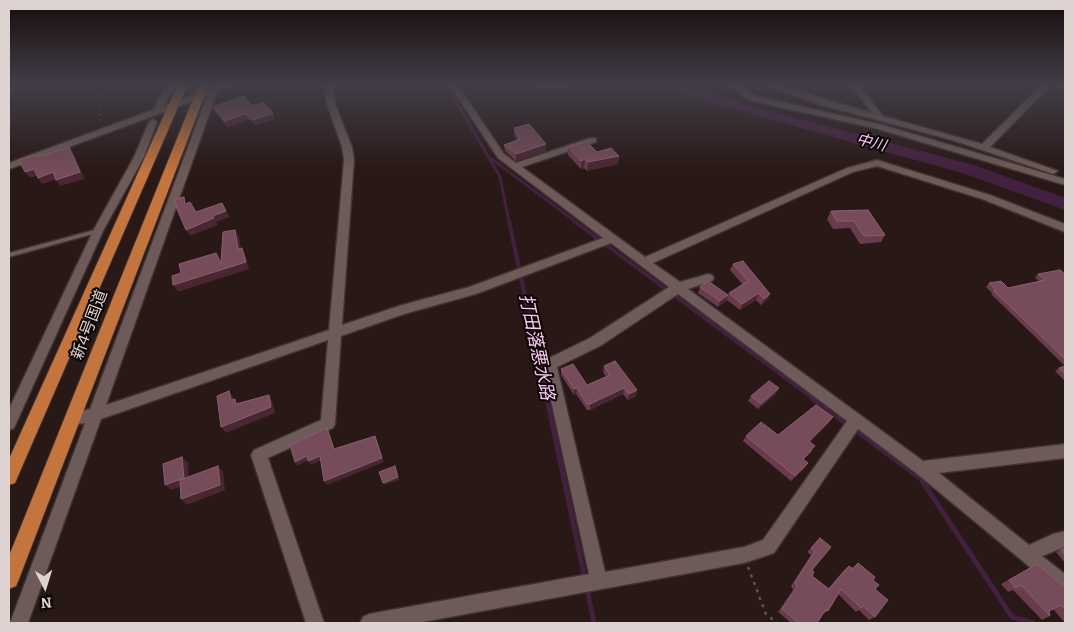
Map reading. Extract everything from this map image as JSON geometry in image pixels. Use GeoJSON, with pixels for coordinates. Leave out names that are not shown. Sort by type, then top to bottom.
{"type":"FeatureCollection","features":[{"type":"Feature","properties":{"kind":"highway","name":"新4号国道"},"geometry":{"type":"LineString","coordinates":[[9,476],[148,151],[169,113]]}},
{"type":"Feature","properties":{"kind":"highway","name":"新4号国道"},"geometry":{"type":"LineString","coordinates":[[9,579],[72,420],[200,113]]}},
{"type":"Feature","properties":{"kind":"street"},"geometry":{"type":"LineString","coordinates":[[9,166],[151,113]]}},
{"type":"Feature","properties":{"kind":"street"},"geometry":{"type":"LineString","coordinates":[[19,623],[96,414],[202,113]]}},
{"type":"Feature","properties":{"kind":"street"},"geometry":{"type":"LineString","coordinates":[[314,623],[259,455],[328,424],[349,160],[347,147],[335,113]]}},
{"type":"Feature","properties":{"kind":"street"},"geometry":{"type":"LineString","coordinates":[[473,113],[501,156],[614,238],[921,468],[1065,585]]}},
{"type":"Feature","properties":{"kind":"street"},"geometry":{"type":"LineString","coordinates":[[832,113],[880,122],[984,147],[1051,171],[1065,174]]}},
{"type":"Feature","properties":{"kind":"street"},"geometry":{"type":"LineString","coordinates":[[855,113],[1065,182]]}},
{"type":"Feature","properties":{"kind":"street"},"geometry":{"type":"LineString","coordinates":[[874,113],[880,122]]}},
{"type":"Feature","properties":{"kind":"street"},"geometry":{"type":"LineString","coordinates":[[984,147],[1018,113]]}},
{"type":"Feature","properties":{"kind":"street"},"geometry":{"type":"LineString","coordinates":[[9,424],[98,231],[148,151],[152,122]]}},
{"type":"Feature","properties":{"kind":"street"},"geometry":{"type":"LineString","coordinates":[[516,166],[593,140]]}},
{"type":"Feature","properties":{"kind":"street"},"geometry":{"type":"LineString","coordinates":[[645,262],[850,170],[877,164],[986,198],[1065,228]]}},
{"type":"Feature","properties":{"kind":"street"},"geometry":{"type":"LineString","coordinates":[[72,420],[96,414],[402,310],[472,291],[614,238]]}},
{"type":"Feature","properties":{"kind":"street"},"geometry":{"type":"LineString","coordinates":[[598,582],[550,364],[595,342],[679,287],[708,278]]}},
{"type":"Feature","properties":{"kind":"street"},"geometry":{"type":"LineString","coordinates":[[370,623],[744,555],[768,547],[856,420]]}},
{"type":"Feature","properties":{"kind":"street"},"geometry":{"type":"LineString","coordinates":[[921,468],[1065,451]]}},
{"type":"Feature","properties":{"kind":"street"},"geometry":{"type":"LineString","coordinates":[[1028,554],[1053,542],[1065,539]]}},
{"type":"Feature","properties":{"kind":"lane"},"geometry":{"type":"LineString","coordinates":[[9,255],[98,231]]}},
{"type":"Feature","properties":{"kind":"path"},"geometry":{"type":"LineString","coordinates":[[100,113],[100,132]]}},
{"type":"Feature","properties":{"kind":"path"},"geometry":{"type":"LineString","coordinates":[[744,555],[766,614],[777,623]]}},
{"type":"Feature","properties":{"kind":"building"},"geometry":{"type":"Polygon","coordinates":[[[219,113],[272,113],[253,120],[249,115],[245,114],[225,121],[219,113]]]}},
{"type":"Feature","properties":{"kind":"building"},"geometry":{"type":"Polygon","coordinates":[[[529,124],[546,144],[516,154],[504,145],[520,139],[514,128],[529,124]]]}},
{"type":"Feature","properties":{"kind":"building"},"geometry":{"type":"Polygon","coordinates":[[[587,142],[597,152],[611,148],[619,156],[588,162],[585,159],[581,161],[568,147],[587,142]]]}},
{"type":"Feature","properties":{"kind":"building"},"geometry":{"type":"Polygon","coordinates":[[[69,147],[80,172],[56,180],[53,172],[38,178],[34,169],[25,172],[19,160],[34,155],[36,157],[43,156],[69,147]]]}},
{"type":"Feature","properties":{"kind":"building"},"geometry":{"type":"Polygon","coordinates":[[[184,197],[185,204],[190,202],[196,212],[222,203],[226,211],[186,230],[175,199],[184,197]]]}},
{"type":"Feature","properties":{"kind":"building"},"geometry":{"type":"Polygon","coordinates":[[[868,210],[885,235],[864,236],[854,221],[837,221],[831,211],[868,210]]]}},
{"type":"Feature","properties":{"kind":"building"},"geometry":{"type":"Polygon","coordinates":[[[235,230],[238,249],[242,248],[246,262],[173,285],[172,276],[181,273],[179,264],[216,253],[221,263],[223,232],[235,230]]]}},
{"type":"Feature","properties":{"kind":"building"},"geometry":{"type":"Polygon","coordinates":[[[743,261],[770,294],[764,299],[759,293],[742,304],[729,293],[748,281],[733,264],[743,261]]]}},
{"type":"Feature","properties":{"kind":"building"},"geometry":{"type":"Polygon","coordinates":[[[1060,270],[1065,274],[1065,359],[994,291],[996,290],[989,283],[1001,281],[1008,288],[1045,280],[1038,274],[1060,270]]]}},
{"type":"Feature","properties":{"kind":"building"},"geometry":{"type":"Polygon","coordinates":[[[708,281],[728,295],[720,301],[700,287],[708,281]]]}},
{"type":"Feature","properties":{"kind":"building"},"geometry":{"type":"Polygon","coordinates":[[[615,361],[637,390],[629,394],[624,388],[590,404],[587,404],[577,388],[574,389],[561,369],[573,364],[587,385],[610,375],[604,366],[615,361]]]}},
{"type":"Feature","properties":{"kind":"building"},"geometry":{"type":"Polygon","coordinates":[[[1065,366],[1065,374],[1059,368],[1065,366]]]}},
{"type":"Feature","properties":{"kind":"building"},"geometry":{"type":"Polygon","coordinates":[[[769,381],[779,388],[761,404],[751,396],[769,381]]]}},
{"type":"Feature","properties":{"kind":"building"},"geometry":{"type":"Polygon","coordinates":[[[229,391],[231,400],[235,399],[236,404],[269,395],[271,407],[221,427],[217,396],[229,391]]]}},
{"type":"Feature","properties":{"kind":"building"},"geometry":{"type":"Polygon","coordinates":[[[816,405],[833,417],[809,441],[815,446],[803,459],[808,463],[795,476],[746,436],[761,422],[778,435],[816,405]]]}},
{"type":"Feature","properties":{"kind":"building"},"geometry":{"type":"Polygon","coordinates":[[[327,428],[334,449],[375,436],[382,458],[324,481],[320,456],[308,461],[307,456],[295,462],[290,445],[327,428]]]}},
{"type":"Feature","properties":{"kind":"building"},"geometry":{"type":"Polygon","coordinates":[[[182,457],[184,478],[165,485],[163,464],[182,457]]]}},
{"type":"Feature","properties":{"kind":"building"},"geometry":{"type":"Polygon","coordinates":[[[218,466],[220,485],[181,499],[180,480],[218,466]]]}},
{"type":"Feature","properties":{"kind":"building"},"geometry":{"type":"Polygon","coordinates":[[[395,466],[398,477],[383,483],[379,472],[395,466]]]}},
{"type":"Feature","properties":{"kind":"building"},"geometry":{"type":"Polygon","coordinates":[[[820,538],[831,547],[812,570],[814,572],[812,576],[829,589],[849,566],[853,569],[858,563],[875,577],[873,580],[879,585],[875,589],[888,600],[875,617],[863,606],[861,608],[841,589],[828,611],[826,609],[817,623],[799,623],[782,609],[797,587],[795,582],[815,551],[811,548],[820,538]]]}},
{"type":"Feature","properties":{"kind":"building"},"geometry":{"type":"Polygon","coordinates":[[[1037,564],[1065,586],[1065,609],[1061,605],[1049,611],[1050,616],[1021,585],[1016,588],[1009,580],[1037,564]]]}},
{"type":"Feature","properties":{"kind":"waterway","name":"打田落悪水路"},"geometry":{"type":"LineString","coordinates":[[463,113],[500,177],[509,222]]}},
{"type":"Feature","properties":{"kind":"waterway","name":"中川"},"geometry":{"type":"LineString","coordinates":[[761,113],[968,169],[1065,204]]}},
{"type":"Feature","properties":{"kind":"waterway"},"geometry":{"type":"LineString","coordinates":[[489,157],[576,222]]}},
{"type":"Feature","properties":{"kind":"waterway","name":"打田落悪水路"},"geometry":{"type":"LineString","coordinates":[[509,221],[547,400]]}},
{"type":"Feature","properties":{"kind":"waterway"},"geometry":{"type":"LineString","coordinates":[[574,221],[815,400]]}},
{"type":"Feature","properties":{"kind":"waterway","name":"打田落悪水路"},"geometry":{"type":"LineString","coordinates":[[547,399],[585,579]]}},
{"type":"Feature","properties":{"kind":"waterway"},"geometry":{"type":"LineString","coordinates":[[813,399],[848,425]]}},
{"type":"Feature","properties":{"kind":"waterway"},"geometry":{"type":"LineString","coordinates":[[854,429],[921,479],[1012,617],[1033,623]]}},
{"type":"Feature","properties":{"kind":"waterway","name":"打田落悪水路"},"geometry":{"type":"LineString","coordinates":[[587,589],[594,623]]}}]}
